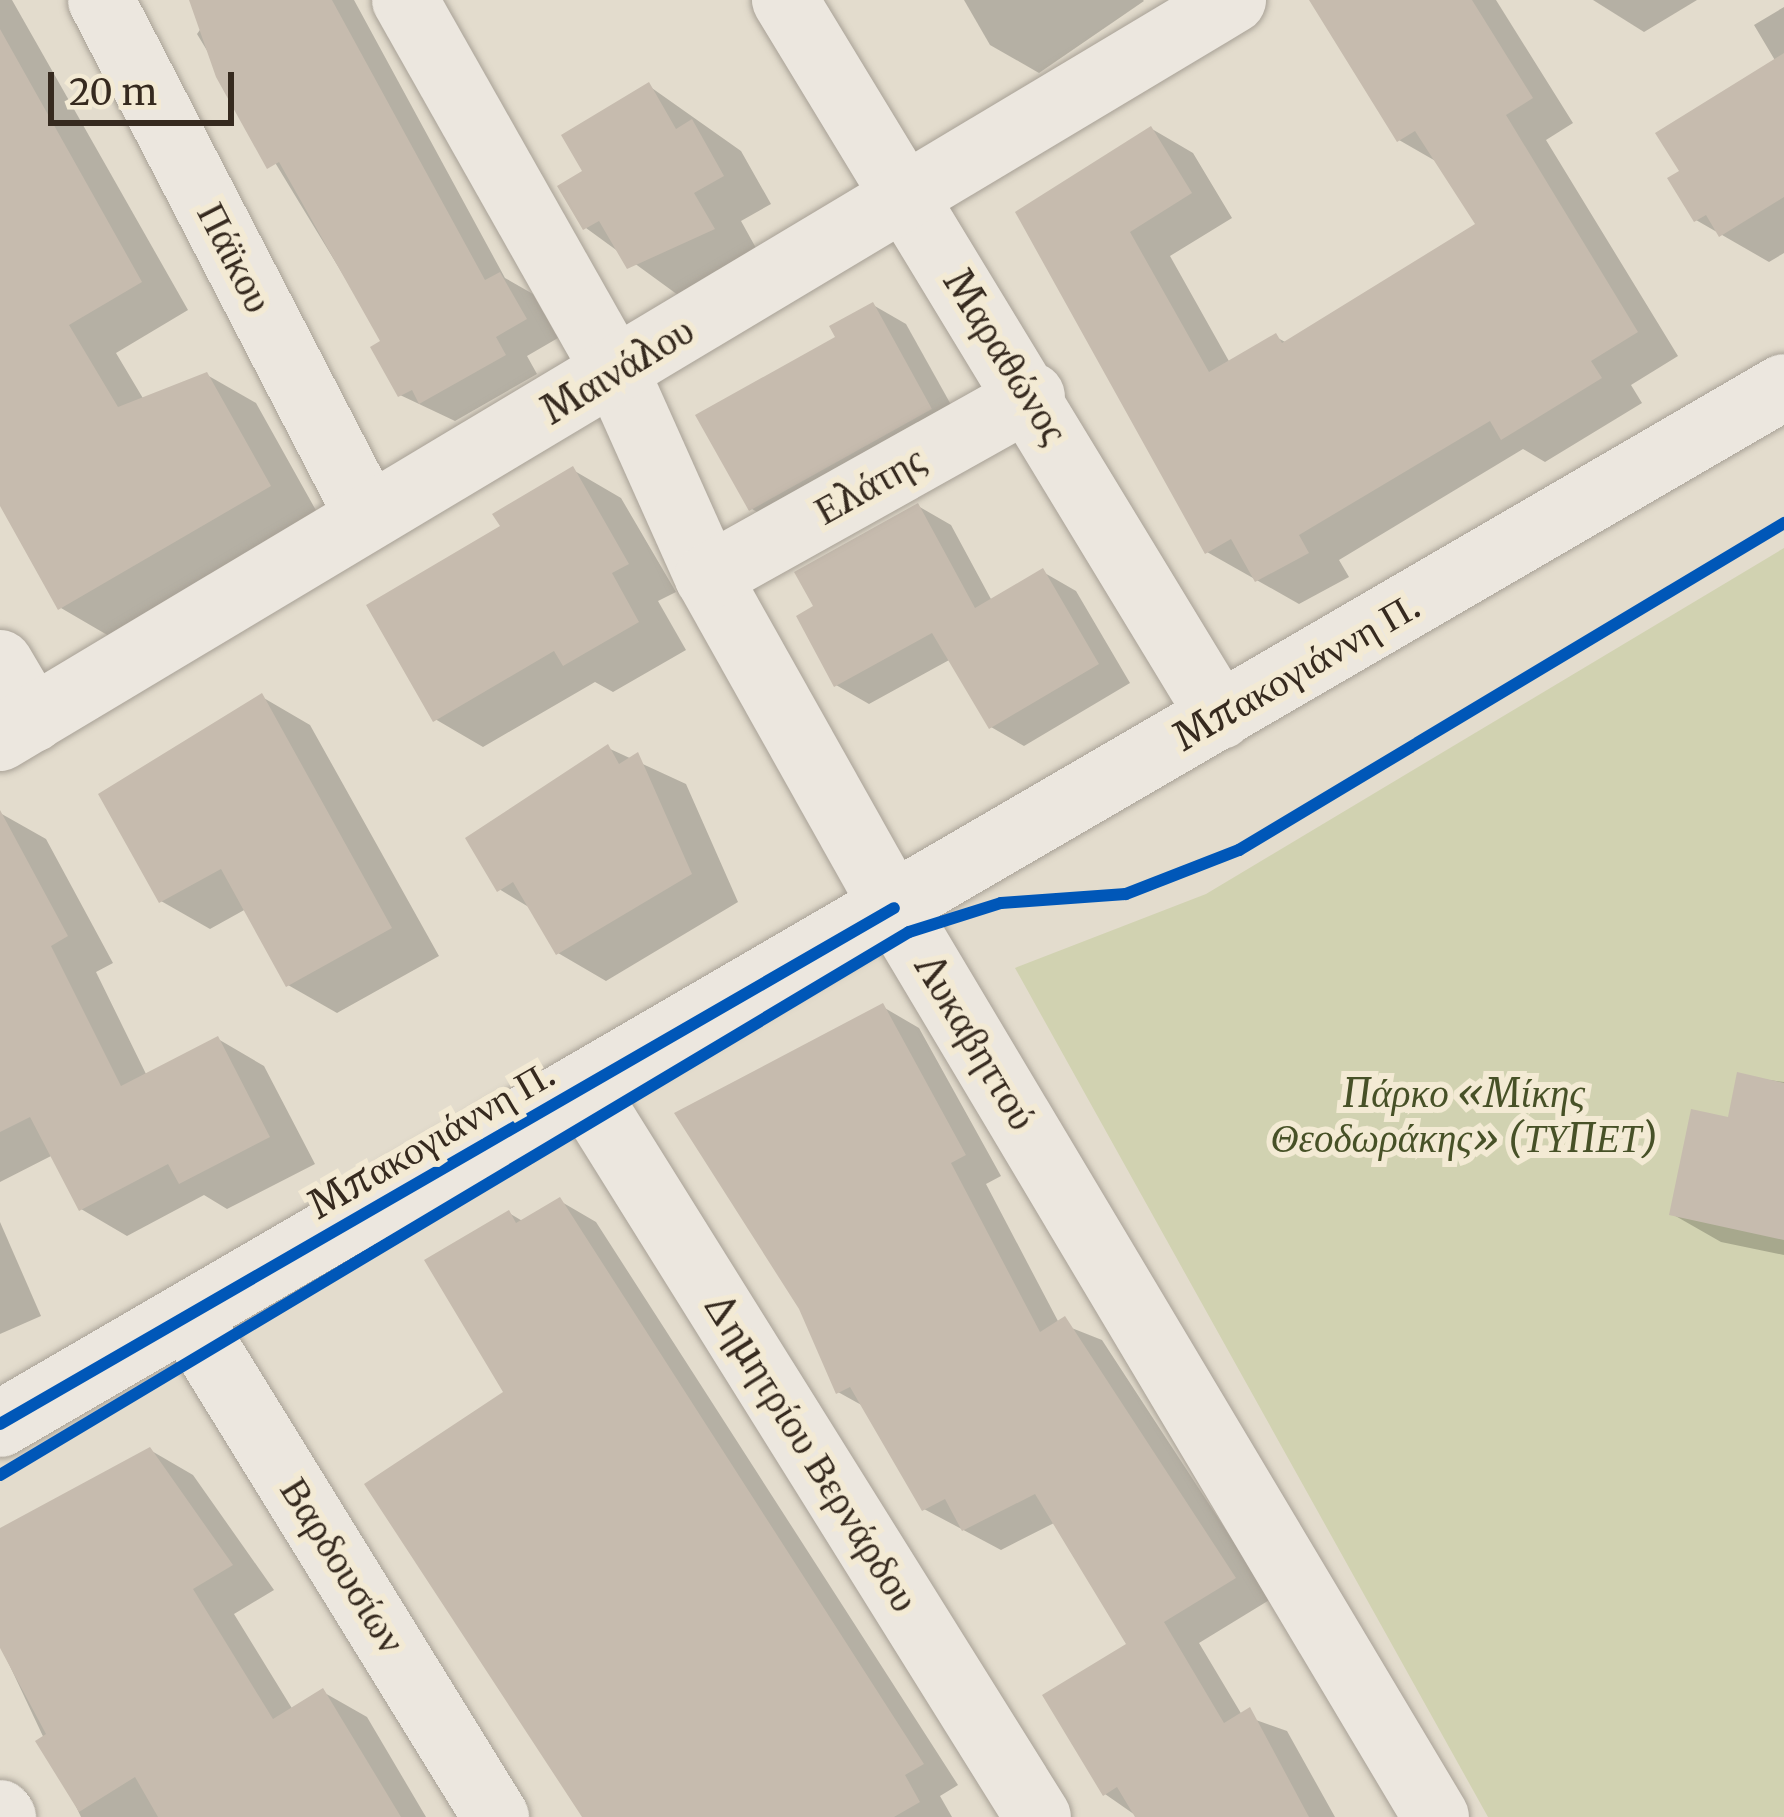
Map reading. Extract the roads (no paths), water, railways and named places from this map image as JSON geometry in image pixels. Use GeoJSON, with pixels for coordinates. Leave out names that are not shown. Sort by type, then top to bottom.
{"type":"FeatureCollection","features":[{"type":"Feature","properties":{"kind":"street","name":"Πάϊκου"},"geometry":{"type":"LineString","coordinates":[[101,0],[368,516]]}},
{"type":"Feature","properties":{"kind":"street","name":"Λυκαβηττού"},"geometry":{"type":"LineString","coordinates":[[405,0],[617,374],[708,577],[894,908],[1436,1817]]}},
{"type":"Feature","properties":{"kind":"street","name":"Μαραθώνος"},"geometry":{"type":"LineString","coordinates":[[785,0],[902,196],[1032,396],[1220,716]]}},
{"type":"Feature","properties":{"kind":"street","name":"Μαινάλου"},"geometry":{"type":"LineString","coordinates":[[17,728],[368,516],[617,374],[902,196],[1233,0]]}},
{"type":"Feature","properties":{"kind":"street","name":"Μπακογιάννη Π."},"geometry":{"type":"LineString","coordinates":[[0,1424],[1784,387]]}},
{"type":"Feature","properties":{"kind":"street","name":"Ελάτης"},"geometry":{"type":"LineString","coordinates":[[708,577],[1032,396]]}},
{"type":"Feature","properties":{"kind":"street"},"geometry":{"type":"LineString","coordinates":[[0,663],[17,728]]}},
{"type":"Feature","properties":{"kind":"street","name":"Δημητρίου Βερνάρδου"},"geometry":{"type":"LineString","coordinates":[[583,1088],[1038,1817]]}},
{"type":"Feature","properties":{"kind":"street","name":"Βαρδουσίων"},"geometry":{"type":"LineString","coordinates":[[187,1316],[496,1817]]}},
{"type":"Feature","properties":{"kind":"park label","name":"Πάρκο «Μίκης Θεοδωράκης» (ΤΥΠΕΤ)"},"geometry":{"type":"Point","coordinates":[1464,1118]}}]}
